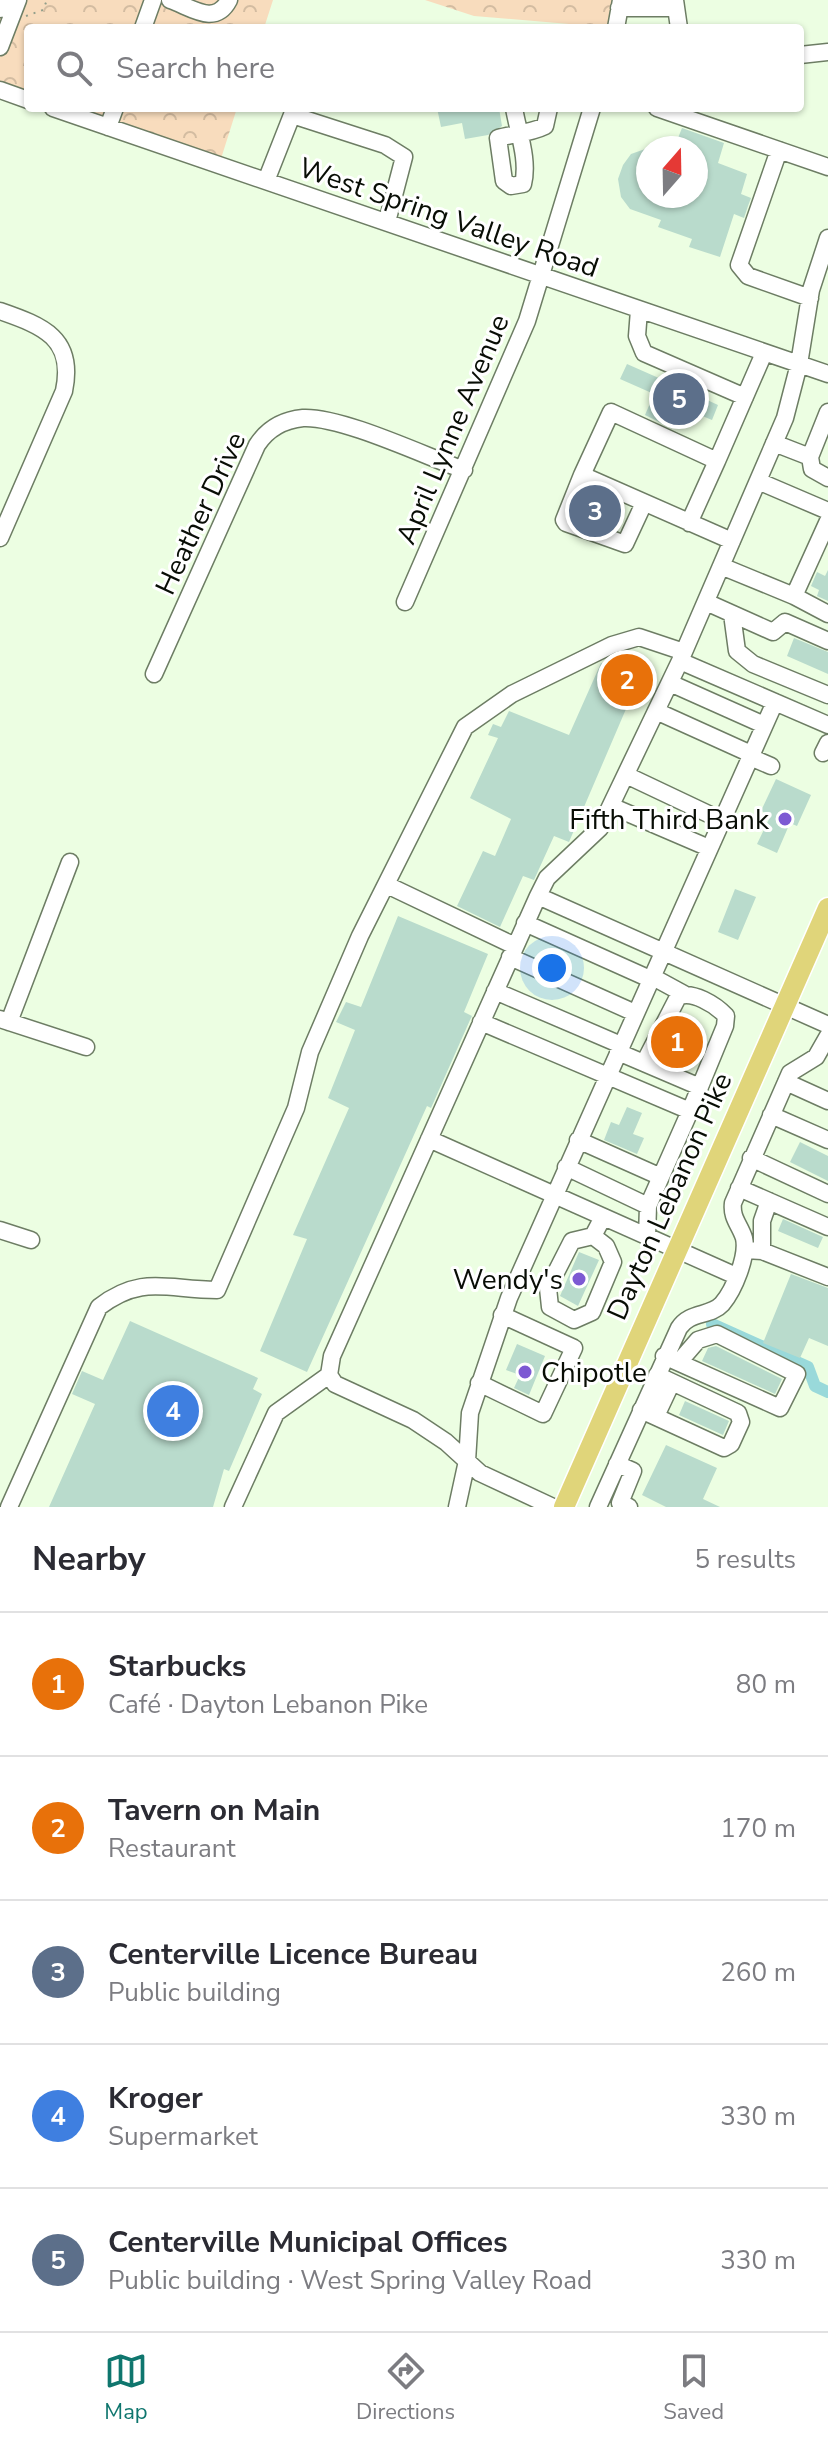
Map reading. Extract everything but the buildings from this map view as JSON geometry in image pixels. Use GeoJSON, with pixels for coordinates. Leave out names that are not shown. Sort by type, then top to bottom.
{"type":"FeatureCollection","features":[{"type":"Feature","properties":{"kind":"main road","name":"Dayton Lebanon Pike"},"geometry":{"type":"LineString","coordinates":[[564,1507],[828,908]]}},
{"type":"Feature","properties":{"kind":"street"},"geometry":{"type":"LineString","coordinates":[[0,47],[7,14],[6,0]]}},
{"type":"Feature","properties":{"kind":"street"},"geometry":{"type":"LineString","coordinates":[[7,14],[18,0]]}},
{"type":"Feature","properties":{"kind":"street"},"geometry":{"type":"LineString","coordinates":[[144,24],[153,0]]}},
{"type":"Feature","properties":{"kind":"street"},"geometry":{"type":"LineString","coordinates":[[170,0],[207,14],[217,13],[229,0]]}},
{"type":"Feature","properties":{"kind":"street"},"geometry":{"type":"LineString","coordinates":[[617,24],[620,4],[676,4],[678,24]]}},
{"type":"Feature","properties":{"kind":"street"},"geometry":{"type":"LineString","coordinates":[[804,55],[828,52]]}},
{"type":"Feature","properties":{"kind":"street"},"geometry":{"type":"LineString","coordinates":[[0,90],[24,99]]}},
{"type":"Feature","properties":{"kind":"street","name":"West Spring Valley Road"},"geometry":{"type":"LineString","coordinates":[[65,112],[828,374]]}},
{"type":"Feature","properties":{"kind":"street"},"geometry":{"type":"LineString","coordinates":[[108,127],[114,112]]}},
{"type":"Feature","properties":{"kind":"street"},"geometry":{"type":"LineString","coordinates":[[515,112],[519,133],[545,126],[548,112]]}},
{"type":"Feature","properties":{"kind":"street","name":"April Lynne Avenue"},"geometry":{"type":"LineString","coordinates":[[405,602],[464,470],[543,275],[591,112]]}},
{"type":"Feature","properties":{"kind":"street"},"geometry":{"type":"LineString","coordinates":[[669,112],[828,167]]}},
{"type":"Feature","properties":{"kind":"street"},"geometry":{"type":"LineString","coordinates":[[266,181],[292,115],[385,145],[404,157],[387,222]]}},
{"type":"Feature","properties":{"kind":"street"},"geometry":{"type":"LineString","coordinates":[[779,150],[739,265],[748,276],[810,298]]}},
{"type":"Feature","properties":{"kind":"street"},"geometry":{"type":"LineString","coordinates":[[553,1507],[480,1473],[446,1442],[413,1420],[335,1384],[329,1375],[332,1356],[538,896],[547,878],[600,828],[706,602],[774,443],[799,364],[810,298],[828,238]]}},
{"type":"Feature","properties":{"kind":"street"},"geometry":{"type":"LineString","coordinates":[[639,310],[637,336],[644,353],[745,397]]}},
{"type":"Feature","properties":{"kind":"street"},"geometry":{"type":"LineString","coordinates":[[0,311],[32,322],[55,339],[64,353],[67,376],[64,391],[0,538]]}},
{"type":"Feature","properties":{"kind":"street"},"geometry":{"type":"LineString","coordinates":[[689,523],[764,353]]}},
{"type":"Feature","properties":{"kind":"street"},"geometry":{"type":"LineString","coordinates":[[644,503],[625,544],[566,523],[582,475],[611,412],[717,461]]}},
{"type":"Feature","properties":{"kind":"street"},"geometry":{"type":"LineString","coordinates":[[828,412],[810,457],[812,469],[828,478]]}},
{"type":"Feature","properties":{"kind":"street","name":"Heather Drive"},"geometry":{"type":"LineString","coordinates":[[154,674],[257,445],[270,429],[289,420],[318,419],[464,470]]}},
{"type":"Feature","properties":{"kind":"street"},"geometry":{"type":"LineString","coordinates":[[774,443],[810,457]]}},
{"type":"Feature","properties":{"kind":"street"},"geometry":{"type":"LineString","coordinates":[[582,475],[732,541]]}},
{"type":"Feature","properties":{"kind":"street"},"geometry":{"type":"LineString","coordinates":[[758,481],[828,511]]}},
{"type":"Feature","properties":{"kind":"street"},"geometry":{"type":"LineString","coordinates":[[794,596],[828,521]]}},
{"type":"Feature","properties":{"kind":"street"},"geometry":{"type":"LineString","coordinates":[[721,566],[794,596],[828,614]]}},
{"type":"Feature","properties":{"kind":"street"},"geometry":{"type":"LineString","coordinates":[[706,602],[773,632],[785,622],[828,641]]}},
{"type":"Feature","properties":{"kind":"street"},"geometry":{"type":"LineString","coordinates":[[732,614],[737,651],[753,664],[828,695]]}},
{"type":"Feature","properties":{"kind":"street"},"geometry":{"type":"LineString","coordinates":[[9,1507],[99,1307],[120,1290],[161,1284],[217,1290],[296,1108],[310,1052],[465,727],[512,694],[612,645],[639,637],[828,725]]}},
{"type":"Feature","properties":{"kind":"street"},"geometry":{"type":"LineString","coordinates":[[670,683],[764,725]]}},
{"type":"Feature","properties":{"kind":"street"},"geometry":{"type":"LineString","coordinates":[[457,1507],[467,1461],[470,1413],[502,1315],[775,702]]}},
{"type":"Feature","properties":{"kind":"street"},"geometry":{"type":"LineString","coordinates":[[656,711],[771,766]]}},
{"type":"Feature","properties":{"kind":"street"},"geometry":{"type":"LineString","coordinates":[[626,775],[721,820]]}},
{"type":"Feature","properties":{"kind":"street"},"geometry":{"type":"LineString","coordinates":[[611,806],[709,848]]}},
{"type":"Feature","properties":{"kind":"street"},"geometry":{"type":"LineString","coordinates":[[70,862],[4,1021],[86,1047]]}},
{"type":"Feature","properties":{"kind":"street"},"geometry":{"type":"LineString","coordinates":[[387,885],[635,1013]]}},
{"type":"Feature","properties":{"kind":"street"},"geometry":{"type":"LineString","coordinates":[[538,896],[828,1025]]}},
{"type":"Feature","properties":{"kind":"street"},"geometry":{"type":"LineString","coordinates":[[525,923],[709,1003],[726,1020],[648,1206],[647,1237]]}},
{"type":"Feature","properties":{"kind":"street"},"geometry":{"type":"LineString","coordinates":[[709,1003],[714,974]]}},
{"type":"Feature","properties":{"kind":"street"},"geometry":{"type":"LineString","coordinates":[[495,991],[700,1087]]}},
{"type":"Feature","properties":{"kind":"street"},"geometry":{"type":"LineString","coordinates":[[644,1063],[675,1000],[684,994]]}},
{"type":"Feature","properties":{"kind":"street"},"geometry":{"type":"LineString","coordinates":[[481,1022],[690,1111]]}},
{"type":"Feature","properties":{"kind":"street"},"geometry":{"type":"LineString","coordinates":[[828,1036],[816,1057],[795,1068],[786,1082],[751,1158],[732,1210],[754,1251],[828,1277]]}},
{"type":"Feature","properties":{"kind":"street"},"geometry":{"type":"LineString","coordinates":[[786,1082],[828,1101]]}},
{"type":"Feature","properties":{"kind":"street"},"geometry":{"type":"LineString","coordinates":[[771,1115],[828,1140]]}},
{"type":"Feature","properties":{"kind":"street"},"geometry":{"type":"LineString","coordinates":[[429,1139],[736,1276]]}},
{"type":"Feature","properties":{"kind":"street"},"geometry":{"type":"LineString","coordinates":[[578,1140],[661,1177]]}},
{"type":"Feature","properties":{"kind":"street"},"geometry":{"type":"LineString","coordinates":[[751,1158],[828,1194]]}},
{"type":"Feature","properties":{"kind":"street"},"geometry":{"type":"LineString","coordinates":[[566,1167],[648,1206]]}},
{"type":"Feature","properties":{"kind":"street"},"geometry":{"type":"LineString","coordinates":[[739,1188],[828,1227]]}},
{"type":"Feature","properties":{"kind":"street"},"geometry":{"type":"LineString","coordinates":[[598,1507],[617,1464],[649,1413],[672,1359],[682,1323],[719,1307],[754,1251],[769,1201]]}},
{"type":"Feature","properties":{"kind":"street"},"geometry":{"type":"LineString","coordinates":[[593,1236],[606,1246],[613,1262],[592,1312],[574,1320],[550,1307],[548,1288],[572,1241],[593,1236],[603,1217]]}},
{"type":"Feature","properties":{"kind":"street"},"geometry":{"type":"LineString","coordinates":[[0,1230],[31,1240]]}},
{"type":"Feature","properties":{"kind":"street"},"geometry":{"type":"LineString","coordinates":[[502,1315],[574,1348]]}},
{"type":"Feature","properties":{"kind":"street"},"geometry":{"type":"LineString","coordinates":[[479,1383],[543,1414],[574,1348],[584,1316]]}},
{"type":"Feature","properties":{"kind":"street"},"geometry":{"type":"LineString","coordinates":[[717,1334],[797,1374],[780,1408],[672,1359],[698,1340],[717,1334]]}},
{"type":"Feature","properties":{"kind":"street"},"geometry":{"type":"LineString","coordinates":[[233,1507],[276,1413],[329,1375]]}},
{"type":"Feature","properties":{"kind":"street"},"geometry":{"type":"LineString","coordinates":[[649,1413],[724,1448],[731,1444],[741,1422],[738,1413],[664,1379]]}},
{"type":"Feature","properties":{"kind":"street"},"geometry":{"type":"LineString","coordinates":[[617,1464],[633,1471],[624,1505]]}},
{"type":"Feature","properties":{"kind":"path"},"geometry":{"type":"LineString","coordinates":[[7,14],[43,10],[47,0]]}},
{"type":"Feature","properties":{"kind":"green space"},"geometry":{"type":"Polygon","coordinates":[[[0,0],[273,0],[265,24],[24,24],[24,99],[0,90],[0,0]]]}},
{"type":"Feature","properties":{"kind":"green space"},"geometry":{"type":"Polygon","coordinates":[[[425,0],[621,0],[617,24],[569,24],[474,16],[425,0]]]}},
{"type":"Feature","properties":{"kind":"green space"},"geometry":{"type":"Polygon","coordinates":[[[65,112],[236,112],[219,165],[65,112]]]}},
{"type":"Feature","properties":{"kind":"waterway"},"geometry":{"type":"LineString","coordinates":[[712,1324],[808,1367],[815,1386],[828,1392]]}},
{"type":"Feature","properties":{"kind":"place","name":"Centerville Municipal Offices"},"geometry":{"type":"Point","coordinates":[679,399]}},
{"type":"Feature","properties":{"kind":"place","name":"Centerville Licence Bureau"},"geometry":{"type":"Point","coordinates":[595,511]}},
{"type":"Feature","properties":{"kind":"place","name":"Tavern on Main"},"geometry":{"type":"Point","coordinates":[627,680]}},
{"type":"Feature","properties":{"kind":"place","name":"Fifth Third Bank"},"geometry":{"type":"Point","coordinates":[785,819]}},
{"type":"Feature","properties":{"kind":"place","name":"Starbucks"},"geometry":{"type":"Point","coordinates":[677,1042]}},
{"type":"Feature","properties":{"kind":"place","name":"Wendy's"},"geometry":{"type":"Point","coordinates":[579,1279]}},
{"type":"Feature","properties":{"kind":"place","name":"Chipotle"},"geometry":{"type":"Point","coordinates":[525,1372]}},
{"type":"Feature","properties":{"kind":"place","name":"Kroger"},"geometry":{"type":"Point","coordinates":[173,1411]}}]}
